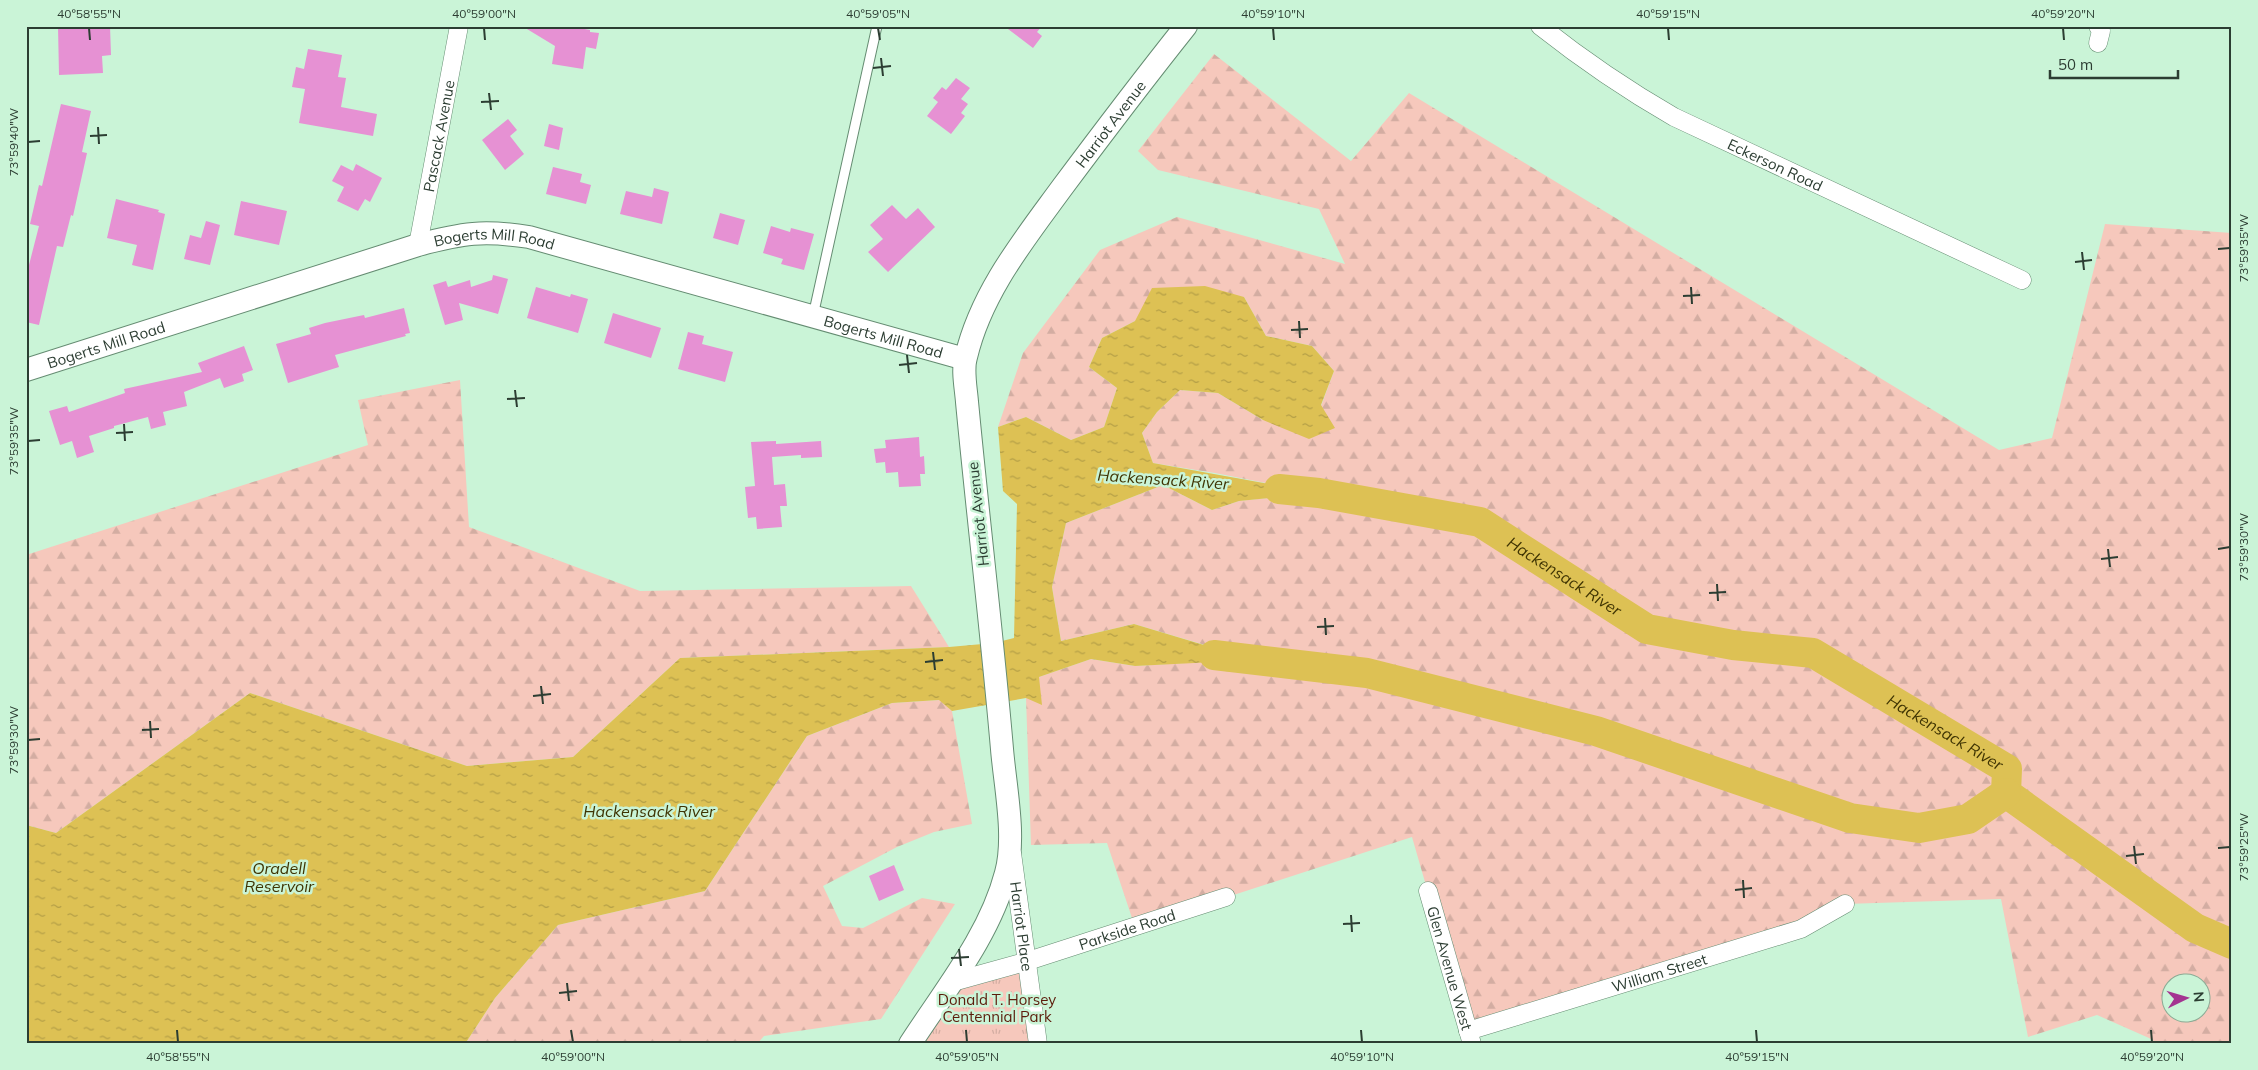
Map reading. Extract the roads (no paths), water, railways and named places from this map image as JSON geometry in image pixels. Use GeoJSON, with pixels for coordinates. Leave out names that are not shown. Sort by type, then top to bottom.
{"type":"FeatureCollection","features":[{"type":"Feature","properties":{"kind":"street","name":"Pascack Avenue"},"geometry":{"type":"LineString","coordinates":[[418,245],[459,26]]}},
{"type":"Feature","properties":{"kind":"street","name":"Harriot Avenue"},"geometry":{"type":"LineString","coordinates":[[910,1044],[980,938],[996,906],[1007,871],[1010,839],[967,402],[965,359],[974,329],[994,286],[1018,248],[1118,111],[1186,26]]}},
{"type":"Feature","properties":{"kind":"street","name":"Eckerson Road"},"geometry":{"type":"LineString","coordinates":[[1540,26],[1577,56],[1624,88],[1674,118],[2022,280]]}},
{"type":"Feature","properties":{"kind":"street","name":"Bogerts Mill Road"},"geometry":{"type":"LineString","coordinates":[[26,370],[418,245],[456,234],[493,231],[529,237],[965,359]]}},
{"type":"Feature","properties":{"kind":"street","name":"Harriot Place"},"geometry":{"type":"LineString","coordinates":[[1010,839],[1038,1044]]}},
{"type":"Feature","properties":{"kind":"street","name":"Glen Avenue West"},"geometry":{"type":"LineString","coordinates":[[1428,891],[1470,1040]]}},
{"type":"Feature","properties":{"kind":"street","name":"Parkside Road"},"geometry":{"type":"LineString","coordinates":[[949,983],[1028,961],[1226,897]]}},
{"type":"Feature","properties":{"kind":"street","name":"William Street"},"geometry":{"type":"LineString","coordinates":[[1470,1040],[1801,929],[1844,904]]}},
{"type":"Feature","properties":{"kind":"lane"},"geometry":{"type":"LineString","coordinates":[[813,316],[877,26]]}},
{"type":"Feature","properties":{"kind":"water","name":"Oradell Reservoir"},"geometry":{"type":"Polygon","coordinates":[[[1205,286],[1244,297],[1266,336],[1312,346],[1334,371],[1321,405],[1335,428],[1309,439],[1263,420],[1218,393],[1180,390],[1157,412],[1142,433],[1153,463],[1319,493],[1239,501],[1212,510],[1163,485],[1066,523],[1052,587],[1061,641],[1134,624],[1254,660],[1135,666],[1091,659],[1039,677],[1042,705],[1026,698],[952,711],[939,700],[892,703],[807,736],[705,891],[558,925],[495,998],[465,1044],[26,1044],[26,825],[56,833],[250,693],[467,766],[573,757],[680,658],[949,647],[994,643],[1014,638],[1017,504],[1003,491],[998,427],[1026,417],[1071,440],[1104,427],[1117,388],[1089,367],[1102,338],[1135,321],[1152,288],[1205,286]]]}},
{"type":"Feature","properties":{"kind":"waterway","name":"Hackensack River"},"geometry":{"type":"LineString","coordinates":[[1279,489],[1319,493],[1480,522],[1647,629],[1733,645],[1813,653],[2007,769],[2006,793],[2195,928],[2232,944]]}},
{"type":"Feature","properties":{"kind":"waterway"},"geometry":{"type":"LineString","coordinates":[[1214,655],[1367,673],[1596,731],[1850,818],[1919,828],[1968,819],[2006,793]]}},
{"type":"Feature","properties":{"kind":"park label","name":"Donald T. Horsey Centennial Park"},"geometry":{"type":"Point","coordinates":[997,1008]}}]}
